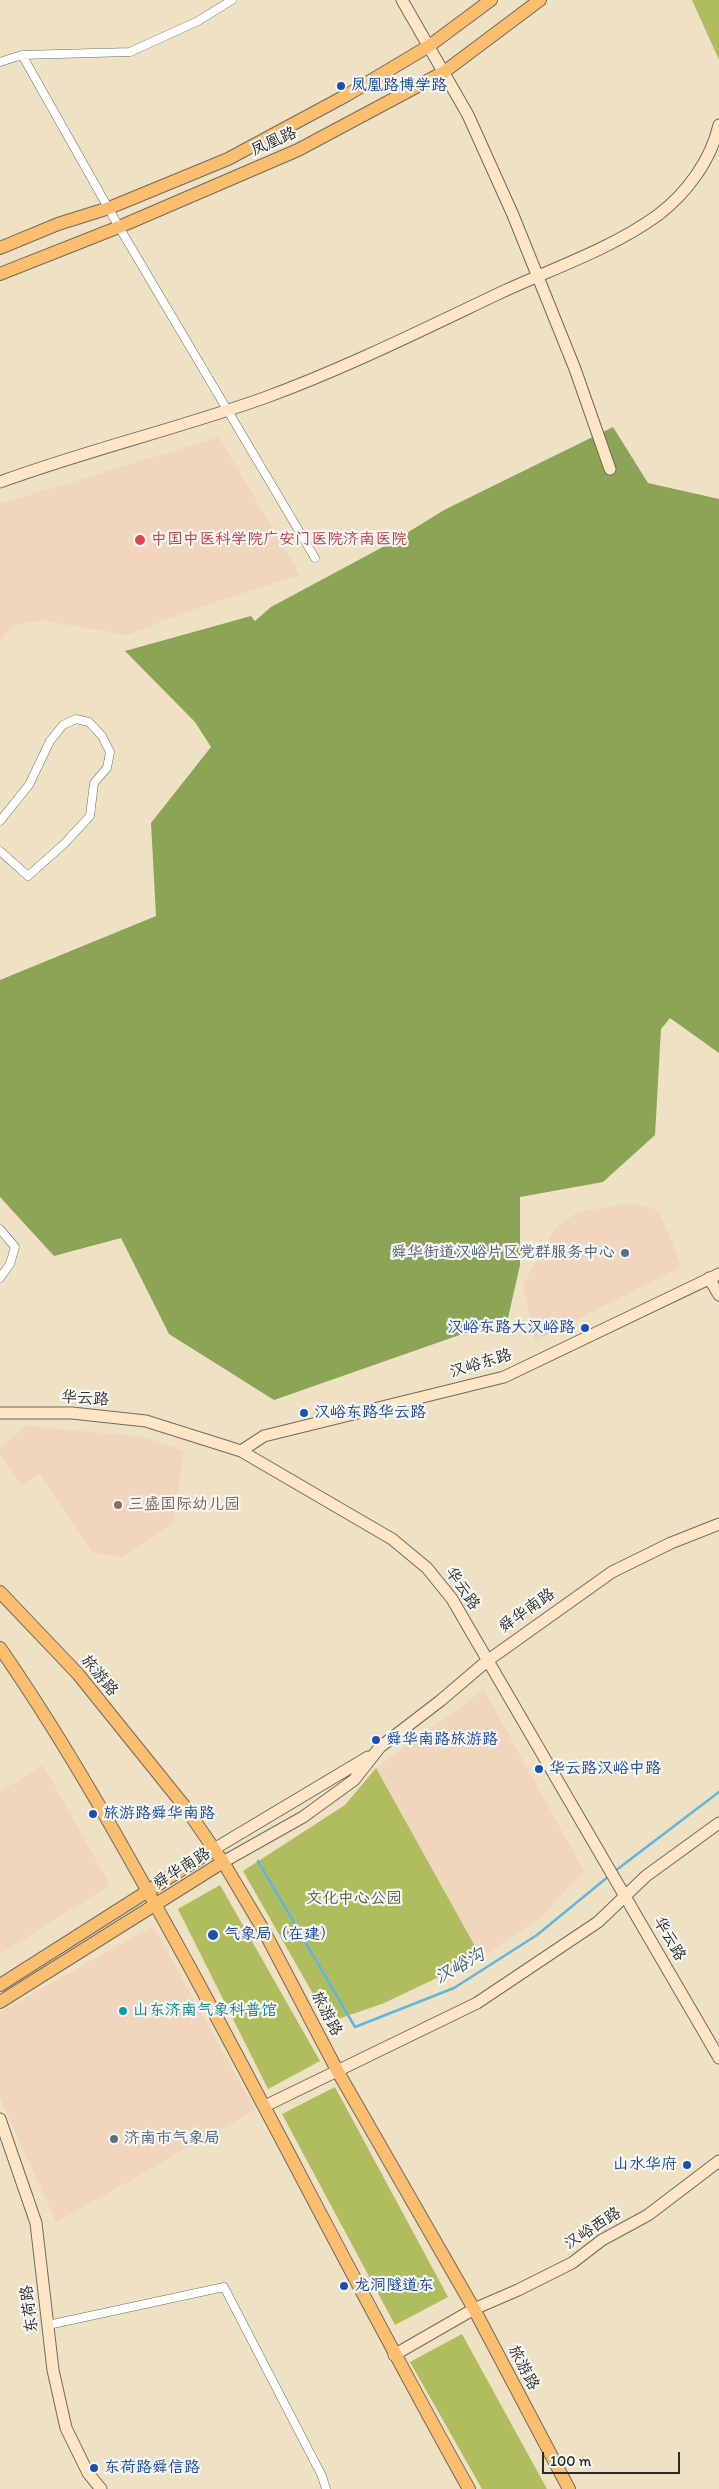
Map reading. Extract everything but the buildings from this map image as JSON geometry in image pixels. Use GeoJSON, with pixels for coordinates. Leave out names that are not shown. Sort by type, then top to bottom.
{"type":"FeatureCollection","features":[{"type":"Feature","properties":{"kind":"main road","name":"凤凰路"},"geometry":{"type":"LineString","coordinates":[[0,248],[58,224],[108,208],[228,159],[347,95],[429,46],[491,0]]}},
{"type":"Feature","properties":{"kind":"main road","name":"凤凰路"},"geometry":{"type":"LineString","coordinates":[[0,274],[119,227],[298,150],[444,72],[540,0]]}},
{"type":"Feature","properties":{"kind":"main road","name":"旅游路"},"geometry":{"type":"LineString","coordinates":[[0,1592],[78,1674],[185,1807],[223,1862],[264,1931],[338,2072],[474,2309],[569,2489]]}},
{"type":"Feature","properties":{"kind":"main road"},"geometry":{"type":"LineString","coordinates":[[0,1648],[39,1704],[149,1892],[265,2106],[394,2355],[469,2489]]}},
{"type":"Feature","properties":{"kind":"main road","name":"舜华南路"},"geometry":{"type":"LineString","coordinates":[[0,1985],[214,1849]]}},
{"type":"Feature","properties":{"kind":"main road","name":"舜华南路"},"geometry":{"type":"LineString","coordinates":[[0,2002],[223,1862]]}},
{"type":"Feature","properties":{"kind":"street"},"geometry":{"type":"LineString","coordinates":[[0,62],[22,55],[130,52],[198,21],[232,0]]}},
{"type":"Feature","properties":{"kind":"street"},"geometry":{"type":"LineString","coordinates":[[402,0],[468,115],[484,149],[513,215],[575,369],[610,469]]}},
{"type":"Feature","properties":{"kind":"street"},"geometry":{"type":"LineString","coordinates":[[22,55],[119,227],[315,558]]}},
{"type":"Feature","properties":{"kind":"street"},"geometry":{"type":"LineString","coordinates":[[0,482],[266,397],[402,340],[537,276],[563,266],[658,215],[679,196],[698,173],[714,145],[719,125]]}},
{"type":"Feature","properties":{"kind":"street"},"geometry":{"type":"LineString","coordinates":[[0,821],[29,786],[50,741],[63,725],[76,719],[89,722],[102,736],[110,752],[107,768],[94,783],[90,816],[64,844],[28,876],[0,851]]}},
{"type":"Feature","properties":{"kind":"street"},"geometry":{"type":"LineString","coordinates":[[0,1229],[15,1248],[10,1264],[0,1278]]}},
{"type":"Feature","properties":{"kind":"street"},"geometry":{"type":"LineString","coordinates":[[714,1276],[719,1294]]}},
{"type":"Feature","properties":{"kind":"street","name":"汉峪东路"},"geometry":{"type":"LineString","coordinates":[[241,1451],[264,1436],[504,1377],[714,1276]]}},
{"type":"Feature","properties":{"kind":"street","name":"华云路"},"geometry":{"type":"LineString","coordinates":[[0,1413],[72,1413],[146,1421],[241,1451],[392,1539],[427,1568],[452,1599],[626,1895],[719,2058]]}},
{"type":"Feature","properties":{"kind":"street","name":"舜华南路"},"geometry":{"type":"LineString","coordinates":[[214,1849],[372,1755],[487,1661],[612,1572],[671,1543],[719,1524]]}},
{"type":"Feature","properties":{"kind":"street","name":"舜华南路"},"geometry":{"type":"LineString","coordinates":[[223,1862],[303,1817],[354,1780],[372,1755]]}},
{"type":"Feature","properties":{"kind":"street"},"geometry":{"type":"LineString","coordinates":[[265,2106],[477,2003],[598,1922],[646,1876],[719,1823]]}},
{"type":"Feature","properties":{"kind":"street","name":"东荷路"},"geometry":{"type":"LineString","coordinates":[[0,2119],[36,2223],[54,2370],[66,2428],[88,2472],[101,2489]]}},
{"type":"Feature","properties":{"kind":"street","name":"汉峪西路"},"geometry":{"type":"LineString","coordinates":[[394,2355],[474,2309],[572,2263],[602,2240],[648,2214],[719,2161]]}},
{"type":"Feature","properties":{"kind":"street"},"geometry":{"type":"LineString","coordinates":[[48,2325],[224,2287],[322,2476],[326,2489]]}},
{"type":"Feature","properties":{"kind":"shaded area","name":"中国中医科学院广安门医院济南医院"},"geometry":{"type":"Polygon","coordinates":[[[219,437],[300,575],[203,606],[127,635],[41,620],[11,626],[0,644],[0,504],[219,437]]]}},
{"type":"Feature","properties":{"kind":"shaded area"},"geometry":{"type":"Polygon","coordinates":[[[629,1203],[658,1210],[682,1266],[535,1341],[523,1285],[555,1228],[578,1212],[629,1203]]]}},
{"type":"Feature","properties":{"kind":"shaded area","name":"三盛国际幼儿园"},"geometry":{"type":"Polygon","coordinates":[[[26,1426],[145,1437],[184,1451],[173,1524],[122,1557],[93,1553],[40,1474],[21,1485],[0,1454],[0,1447],[26,1426]]]}},
{"type":"Feature","properties":{"kind":"shaded area"},"geometry":{"type":"Polygon","coordinates":[[[484,1690],[584,1871],[541,1917],[481,1957],[376,1768],[484,1690]]]}},
{"type":"Feature","properties":{"kind":"shaded area"},"geometry":{"type":"Polygon","coordinates":[[[43,1765],[110,1885],[0,1954],[0,1792],[43,1765]]]}},
{"type":"Feature","properties":{"kind":"shaded area"},"geometry":{"type":"Polygon","coordinates":[[[153,1926],[255,2110],[56,2222],[0,2098],[0,2012],[153,1926]]]}},
{"type":"Feature","properties":{"kind":"green space"},"geometry":{"type":"Polygon","coordinates":[[[692,0],[719,0],[719,60],[692,0]]]}},
{"type":"Feature","properties":{"kind":"green space"},"geometry":{"type":"Polygon","coordinates":[[[613,427],[648,483],[719,499],[719,1053],[670,1018],[661,1029],[655,1135],[603,1182],[520,1197],[520,1265],[508,1318],[274,1400],[169,1334],[121,1238],[54,1256],[0,1197],[0,980],[156,916],[151,823],[211,747],[195,722],[125,651],[251,616],[255,621],[271,607],[394,541],[444,510],[613,427]]]}},
{"type":"Feature","properties":{"kind":"green space","name":"文化中心公园"},"geometry":{"type":"Polygon","coordinates":[[[376,1768],[481,1957],[382,2004],[329,2022],[243,1871],[345,1805],[376,1768]]]}},
{"type":"Feature","properties":{"kind":"green space"},"geometry":{"type":"Polygon","coordinates":[[[220,1885],[320,2061],[268,2089],[178,1909],[220,1885]]]}},
{"type":"Feature","properties":{"kind":"green space"},"geometry":{"type":"Polygon","coordinates":[[[335,2087],[448,2297],[395,2325],[282,2114],[335,2087]]]}},
{"type":"Feature","properties":{"kind":"green space"},"geometry":{"type":"Polygon","coordinates":[[[462,2334],[547,2489],[482,2489],[410,2362],[462,2334]]]}},
{"type":"Feature","properties":{"kind":"waterway","name":"汉峪沟"},"geometry":{"type":"LineString","coordinates":[[615,1871],[719,1792]]}},
{"type":"Feature","properties":{"kind":"waterway","name":"汉峪沟"},"geometry":{"type":"LineString","coordinates":[[258,1861],[355,2027],[454,1988],[537,1935],[609,1876]]}},
{"type":"Feature","properties":{"kind":"place","name":"凤凰路博学路"},"geometry":{"type":"Point","coordinates":[341,86]}},
{"type":"Feature","properties":{"kind":"place","name":"中国中医科学院广安门医院济南医院"},"geometry":{"type":"Point","coordinates":[140,540]}},
{"type":"Feature","properties":{"kind":"place","name":"舜华街道汉峪片区党群服务中心"},"geometry":{"type":"Point","coordinates":[625,1253]}},
{"type":"Feature","properties":{"kind":"place","name":"汉峪东路大汉峪路"},"geometry":{"type":"Point","coordinates":[585,1328]}},
{"type":"Feature","properties":{"kind":"place","name":"汉峪东路华云路"},"geometry":{"type":"Point","coordinates":[304,1413]}},
{"type":"Feature","properties":{"kind":"place","name":"三盛国际幼儿园"},"geometry":{"type":"Point","coordinates":[118,1505]}},
{"type":"Feature","properties":{"kind":"place","name":"舜华南路旅游路"},"geometry":{"type":"Point","coordinates":[376,1740]}},
{"type":"Feature","properties":{"kind":"place","name":"华云路汉峪中路"},"geometry":{"type":"Point","coordinates":[539,1769]}},
{"type":"Feature","properties":{"kind":"place","name":"旅游路舜华南路"},"geometry":{"type":"Point","coordinates":[93,1814]}},
{"type":"Feature","properties":{"kind":"place","name":"气象局（在建）"},"geometry":{"type":"Point","coordinates":[213,1935]}},
{"type":"Feature","properties":{"kind":"place","name":"山东济南气象科普馆"},"geometry":{"type":"Point","coordinates":[123,2011]}},
{"type":"Feature","properties":{"kind":"place","name":"济南市气象局"},"geometry":{"type":"Point","coordinates":[114,2139]}},
{"type":"Feature","properties":{"kind":"place","name":"山水华府"},"geometry":{"type":"Point","coordinates":[687,2165]}},
{"type":"Feature","properties":{"kind":"place","name":"龙洞隧道东"},"geometry":{"type":"Point","coordinates":[344,2286]}},
{"type":"Feature","properties":{"kind":"place","name":"东荷路舜信路"},"geometry":{"type":"Point","coordinates":[94,2468]}}]}
